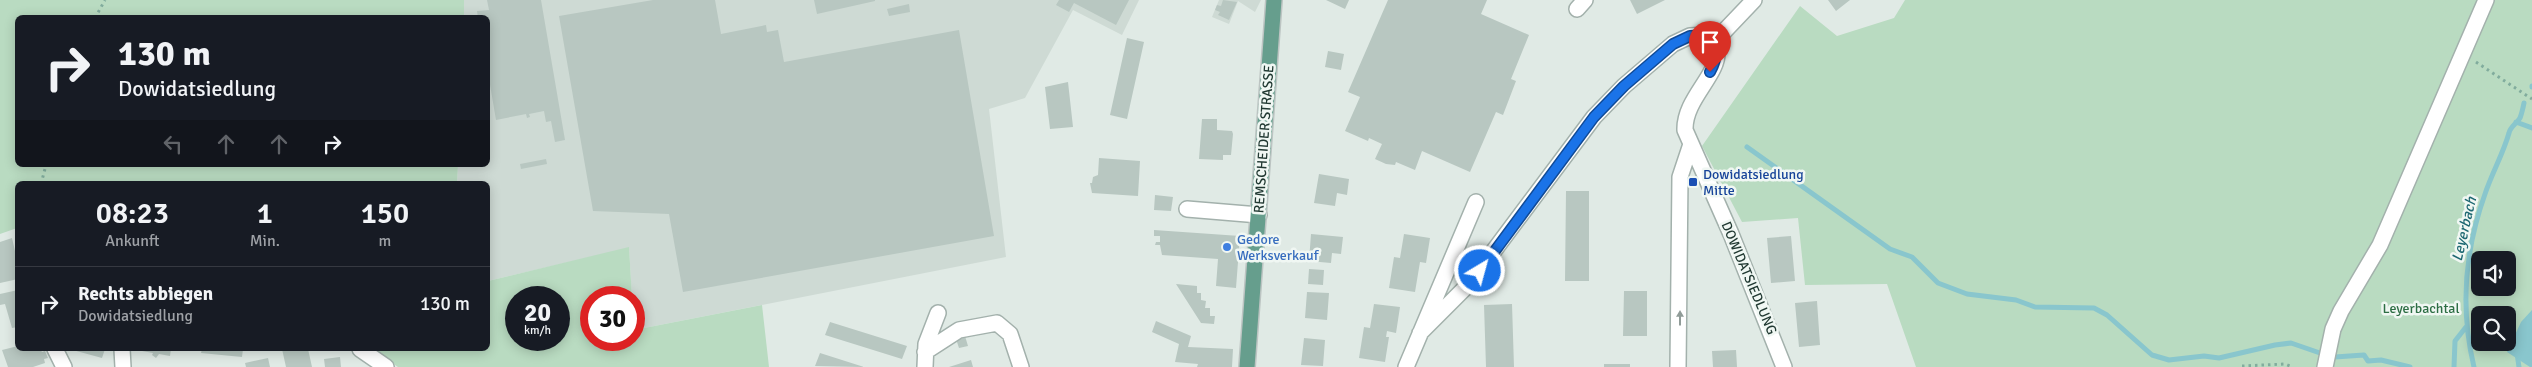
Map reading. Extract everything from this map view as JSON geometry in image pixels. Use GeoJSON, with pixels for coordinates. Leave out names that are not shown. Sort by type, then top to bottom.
{"type":"FeatureCollection","features":[{"type":"Feature","properties":{"kind":"main road","name":"REMSCHEIDER STRASSE"},"geometry":{"type":"LineString","coordinates":[[1247,367],[1274,0]]}},
{"type":"Feature","properties":{"kind":"street"},"geometry":{"type":"LineString","coordinates":[[1420,333],[1469,284],[1594,117],[1624,86],[1673,44],[1690,36],[1706,35],[1714,42],[1754,0]]}},
{"type":"Feature","properties":{"kind":"street"},"geometry":{"type":"LineString","coordinates":[[2325,367],[2337,320],[2350,293],[2380,245],[2486,0]]}},
{"type":"Feature","properties":{"kind":"street","name":"DOWIDATSIEDLUNG"},"geometry":{"type":"LineString","coordinates":[[1714,42],[1717,50],[1716,62],[1685,118],[1685,130],[1731,234],[1784,367]]}},
{"type":"Feature","properties":{"kind":"street"},"geometry":{"type":"LineString","coordinates":[[1678,367],[1680,177],[1691,144]]}},
{"type":"Feature","properties":{"kind":"street"},"geometry":{"type":"LineString","coordinates":[[1406,367],[1476,202]]}},
{"type":"Feature","properties":{"kind":"street"},"geometry":{"type":"LineString","coordinates":[[1187,209],[1259,215]]}},
{"type":"Feature","properties":{"kind":"street"},"geometry":{"type":"LineString","coordinates":[[925,360],[931,329],[938,313]]}},
{"type":"Feature","properties":{"kind":"street"},"geometry":{"type":"LineString","coordinates":[[925,360],[959,330],[986,323],[997,323],[1010,334],[1021,367]]}},
{"type":"Feature","properties":{"kind":"street"},"geometry":{"type":"LineString","coordinates":[[56,351],[64,367]]}},
{"type":"Feature","properties":{"kind":"street"},"geometry":{"type":"LineString","coordinates":[[122,351],[123,367]]}},
{"type":"Feature","properties":{"kind":"street"},"geometry":{"type":"LineString","coordinates":[[363,351],[386,367]]}},
{"type":"Feature","properties":{"kind":"path"},"geometry":{"type":"LineString","coordinates":[[97,15],[105,0]]}},
{"type":"Feature","properties":{"kind":"path"},"geometry":{"type":"LineString","coordinates":[[2462,54],[2492,71],[2532,99]]}},
{"type":"Feature","properties":{"kind":"path"},"geometry":{"type":"LineString","coordinates":[[42,181],[45,167]]}},
{"type":"Feature","properties":{"kind":"path"},"geometry":{"type":"LineString","coordinates":[[2242,366],[2284,364],[2292,367]]}},
{"type":"Feature","properties":{"kind":"shaded area"},"geometry":{"type":"Polygon","coordinates":[[[464,0],[1139,0],[1122,35],[1073,10],[1025,98],[989,109],[1006,257],[645,328],[645,286],[631,286],[629,248],[490,281],[490,181],[457,181],[458,167],[490,167],[490,15],[464,15],[464,0]]]}},
{"type":"Feature","properties":{"kind":"shaded area"},"geometry":{"type":"Polygon","coordinates":[[[1219,0],[1261,0],[1255,12],[1238,1],[1229,24],[1212,17],[1219,0]]]}},
{"type":"Feature","properties":{"kind":"green space"},"geometry":{"type":"Polygon","coordinates":[[[0,0],[464,0],[464,15],[15,15],[15,167],[458,167],[457,181],[15,181],[15,229],[0,234],[0,0]]]}},
{"type":"Feature","properties":{"kind":"green space","name":"Leyerbachtal"},"geometry":{"type":"Polygon","coordinates":[[[1905,0],[2532,0],[2532,367],[1916,367],[1887,284],[1805,285],[1798,218],[1742,222],[1702,146],[1800,6],[1837,36],[1894,18],[1905,0]]]}},
{"type":"Feature","properties":{"kind":"green space"},"geometry":{"type":"Polygon","coordinates":[[[629,247],[631,286],[580,286],[580,351],[645,351],[645,328],[762,305],[769,367],[398,367],[375,351],[490,351],[490,281],[629,247]]]}},
{"type":"Feature","properties":{"kind":"water"},"geometry":{"type":"Polygon","coordinates":[[[2532,310],[2532,367],[2507,352],[2516,351],[2516,333],[2521,322],[2532,310]]]}},
{"type":"Feature","properties":{"kind":"building"},"geometry":{"type":"Polygon","coordinates":[[[487,0],[541,0],[565,140],[555,142],[551,121],[546,122],[544,111],[529,114],[530,117],[527,118],[526,114],[496,120],[490,85],[490,15],[478,15],[477,11],[489,10],[487,0]]]}},
{"type":"Feature","properties":{"kind":"building"},"geometry":{"type":"Polygon","coordinates":[[[653,0],[715,0],[721,34],[766,25],[767,32],[778,30],[784,62],[959,30],[994,236],[683,292],[669,214],[593,211],[559,16],[653,0]]]}},
{"type":"Feature","properties":{"kind":"building"},"geometry":{"type":"Polygon","coordinates":[[[814,0],[875,0],[875,1],[817,14],[814,0]]]}},
{"type":"Feature","properties":{"kind":"building"},"geometry":{"type":"Polygon","coordinates":[[[1059,0],[1129,0],[1116,25],[1074,3],[1069,12],[1056,5],[1059,0]]]}},
{"type":"Feature","properties":{"kind":"building"},"geometry":{"type":"Polygon","coordinates":[[[1223,0],[1237,2],[1229,20],[1218,15],[1220,12],[1215,10],[1217,5],[1221,6],[1223,0]]]}},
{"type":"Feature","properties":{"kind":"building"},"geometry":{"type":"Polygon","coordinates":[[[1326,0],[1349,0],[1345,9],[1326,0]]]}},
{"type":"Feature","properties":{"kind":"building"},"geometry":{"type":"Polygon","coordinates":[[[1388,0],[1487,0],[1481,14],[1529,35],[1511,79],[1516,81],[1503,115],[1496,112],[1470,172],[1422,151],[1415,170],[1396,162],[1395,165],[1386,164],[1375,159],[1382,144],[1369,138],[1368,141],[1345,131],[1360,97],[1348,92],[1388,0]]]}},
{"type":"Feature","properties":{"kind":"building"},"geometry":{"type":"Polygon","coordinates":[[[1630,0],[1665,0],[1637,14],[1630,0]]]}},
{"type":"Feature","properties":{"kind":"building"},"geometry":{"type":"Polygon","coordinates":[[[1828,0],[1850,0],[1836,11],[1828,0]]]}},
{"type":"Feature","properties":{"kind":"building"},"geometry":{"type":"Polygon","coordinates":[[[909,4],[910,12],[889,16],[887,9],[909,4]]]}},
{"type":"Feature","properties":{"kind":"building"},"geometry":{"type":"Polygon","coordinates":[[[1127,38],[1144,42],[1127,119],[1110,115],[1127,38]]]}},
{"type":"Feature","properties":{"kind":"building"},"geometry":{"type":"Polygon","coordinates":[[[1328,51],[1344,54],[1341,70],[1325,67],[1328,51]]]}},
{"type":"Feature","properties":{"kind":"building"},"geometry":{"type":"Polygon","coordinates":[[[1068,82],[1073,127],[1050,129],[1045,87],[1068,82]]]}},
{"type":"Feature","properties":{"kind":"building"},"geometry":{"type":"Polygon","coordinates":[[[1202,119],[1217,119],[1217,130],[1232,131],[1231,155],[1223,155],[1223,160],[1199,159],[1202,119]]]}},
{"type":"Feature","properties":{"kind":"building"},"geometry":{"type":"Polygon","coordinates":[[[1099,158],[1140,161],[1138,196],[1092,193],[1090,183],[1092,183],[1093,177],[1098,175],[1099,158]]]}},
{"type":"Feature","properties":{"kind":"building"},"geometry":{"type":"Polygon","coordinates":[[[546,159],[547,164],[521,169],[520,164],[546,159]]]}},
{"type":"Feature","properties":{"kind":"building"},"geometry":{"type":"Polygon","coordinates":[[[1319,174],[1349,179],[1347,195],[1337,193],[1335,206],[1314,203],[1319,174]]]}},
{"type":"Feature","properties":{"kind":"building"},"geometry":{"type":"Polygon","coordinates":[[[1566,191],[1589,191],[1589,281],[1565,281],[1566,191]]]}},
{"type":"Feature","properties":{"kind":"building"},"geometry":{"type":"Polygon","coordinates":[[[1155,195],[1173,197],[1171,211],[1154,210],[1155,195]]]}},
{"type":"Feature","properties":{"kind":"building"},"geometry":{"type":"Polygon","coordinates":[[[1154,230],[1240,236],[1236,288],[1216,286],[1218,259],[1162,255],[1160,245],[1155,245],[1156,242],[1160,242],[1160,236],[1154,236],[1154,230]]]}},
{"type":"Feature","properties":{"kind":"building"},"geometry":{"type":"Polygon","coordinates":[[[1311,234],[1343,237],[1341,254],[1332,253],[1331,263],[1309,261],[1311,234]]]}},
{"type":"Feature","properties":{"kind":"building"},"geometry":{"type":"Polygon","coordinates":[[[1404,234],[1430,238],[1426,263],[1420,262],[1415,292],[1389,288],[1394,257],[1400,258],[1404,234]]]}},
{"type":"Feature","properties":{"kind":"building"},"geometry":{"type":"Polygon","coordinates":[[[1791,236],[1795,281],[1771,283],[1767,238],[1791,236]]]}},
{"type":"Feature","properties":{"kind":"building"},"geometry":{"type":"Polygon","coordinates":[[[12,238],[15,251],[15,280],[0,283],[0,242],[12,238]]]}},
{"type":"Feature","properties":{"kind":"building"},"geometry":{"type":"Polygon","coordinates":[[[1309,269],[1324,270],[1323,285],[1308,284],[1309,269]]]}},
{"type":"Feature","properties":{"kind":"building"},"geometry":{"type":"Polygon","coordinates":[[[1176,284],[1197,286],[1197,293],[1201,293],[1201,300],[1206,301],[1205,308],[1210,308],[1210,316],[1215,316],[1214,324],[1201,323],[1176,284]]]}},
{"type":"Feature","properties":{"kind":"building"},"geometry":{"type":"Polygon","coordinates":[[[15,291],[15,328],[12,328],[5,304],[0,305],[0,294],[15,291]]]}},
{"type":"Feature","properties":{"kind":"building"},"geometry":{"type":"Polygon","coordinates":[[[1624,291],[1647,291],[1647,336],[1623,336],[1624,291]]]}},
{"type":"Feature","properties":{"kind":"building"},"geometry":{"type":"Polygon","coordinates":[[[1307,292],[1329,293],[1327,320],[1305,318],[1307,292]]]}},
{"type":"Feature","properties":{"kind":"building"},"geometry":{"type":"Polygon","coordinates":[[[1817,301],[1820,345],[1799,347],[1795,303],[1817,301]]]}},
{"type":"Feature","properties":{"kind":"building"},"geometry":{"type":"Polygon","coordinates":[[[1374,304],[1400,307],[1396,333],[1387,331],[1386,337],[1389,337],[1385,362],[1359,358],[1364,327],[1370,328],[1374,304]]]}},
{"type":"Feature","properties":{"kind":"building"},"geometry":{"type":"Polygon","coordinates":[[[1512,304],[1514,367],[1486,367],[1484,305],[1512,304]]]}},
{"type":"Feature","properties":{"kind":"building"},"geometry":{"type":"Polygon","coordinates":[[[1156,321],[1191,336],[1188,347],[1233,349],[1232,367],[1197,367],[1198,364],[1175,362],[1179,344],[1152,332],[1156,321]]]}},
{"type":"Feature","properties":{"kind":"building"},"geometry":{"type":"Polygon","coordinates":[[[830,322],[907,346],[902,359],[825,335],[830,322]]]}},
{"type":"Feature","properties":{"kind":"building"},"geometry":{"type":"Polygon","coordinates":[[[965,336],[968,346],[959,348],[956,339],[965,336]]]}},
{"type":"Feature","properties":{"kind":"building"},"geometry":{"type":"Polygon","coordinates":[[[1304,338],[1325,340],[1323,366],[1301,365],[1304,338]]]}},
{"type":"Feature","properties":{"kind":"building"},"geometry":{"type":"Polygon","coordinates":[[[15,347],[15,351],[45,351],[48,358],[44,359],[45,363],[33,367],[8,367],[2,350],[15,347]]]}},
{"type":"Feature","properties":{"kind":"building"},"geometry":{"type":"Polygon","coordinates":[[[1736,350],[1737,367],[1713,367],[1712,351],[1736,350]]]}},
{"type":"Feature","properties":{"kind":"building"},"geometry":{"type":"Polygon","coordinates":[[[76,351],[104,351],[102,358],[76,351]]]}},
{"type":"Feature","properties":{"kind":"building"},"geometry":{"type":"Polygon","coordinates":[[[142,351],[171,351],[170,356],[159,354],[156,358],[152,355],[153,353],[142,351]]]}},
{"type":"Feature","properties":{"kind":"building"},"geometry":{"type":"Polygon","coordinates":[[[202,351],[243,351],[242,357],[201,353],[202,351]]]}},
{"type":"Feature","properties":{"kind":"building"},"geometry":{"type":"Polygon","coordinates":[[[282,351],[308,351],[312,367],[286,367],[282,351]]]}},
{"type":"Feature","properties":{"kind":"building"},"geometry":{"type":"Polygon","coordinates":[[[820,353],[864,367],[815,366],[820,353]]]}},
{"type":"Feature","properties":{"kind":"building"},"geometry":{"type":"Polygon","coordinates":[[[340,357],[341,367],[325,367],[324,359],[340,357]]]}},
{"type":"Feature","properties":{"kind":"building"},"geometry":{"type":"Polygon","coordinates":[[[268,358],[270,367],[246,367],[245,363],[268,358]]]}},
{"type":"Feature","properties":{"kind":"building"},"geometry":{"type":"Polygon","coordinates":[[[971,360],[973,367],[949,367],[971,360]]]}},
{"type":"Feature","properties":{"kind":"building"},"geometry":{"type":"Polygon","coordinates":[[[1604,364],[1630,364],[1630,367],[1604,367],[1604,364]]]}},
{"type":"Feature","properties":{"kind":"waterway","name":"Leyerbach"},"geometry":{"type":"LineString","coordinates":[[2474,367],[2467,323],[2466,302],[2469,258],[2473,236],[2488,186],[2510,131],[2520,118],[2524,103]]}},
{"type":"Feature","properties":{"kind":"waterway"},"geometry":{"type":"LineString","coordinates":[[2516,122],[2532,128]]}},
{"type":"Feature","properties":{"kind":"waterway"},"geometry":{"type":"LineString","coordinates":[[1747,147],[1890,249],[1912,257],[1938,283],[1967,294],[2016,300],[2035,307],[2094,308],[2107,315],[2152,355],[2169,360],[2204,356],[2219,358],[2291,343],[2320,353]]}},
{"type":"Feature","properties":{"kind":"waterway"},"geometry":{"type":"LineString","coordinates":[[2454,367],[2455,341],[2466,327]]}},
{"type":"Feature","properties":{"kind":"waterway"},"geometry":{"type":"LineString","coordinates":[[2517,353],[2519,367]]}},
{"type":"Feature","properties":{"kind":"waterway"},"geometry":{"type":"LineString","coordinates":[[2335,357],[2364,355],[2368,361],[2381,360],[2410,367]]}},
{"type":"Feature","properties":{"kind":"place","name":"Dowidatsiedlung Mitte"},"geometry":{"type":"Point","coordinates":[1693,182]}},
{"type":"Feature","properties":{"kind":"place","name":"Gedore Werksverkauf"},"geometry":{"type":"Point","coordinates":[1227,247]}},
{"type":"Feature","properties":{"kind":"route"},"geometry":{"type":"LineString","coordinates":[[1480,271],[1594,117],[1624,86],[1673,44],[1690,36],[1706,35],[1714,42],[1717,50],[1716,62],[1710,72]]}}]}
